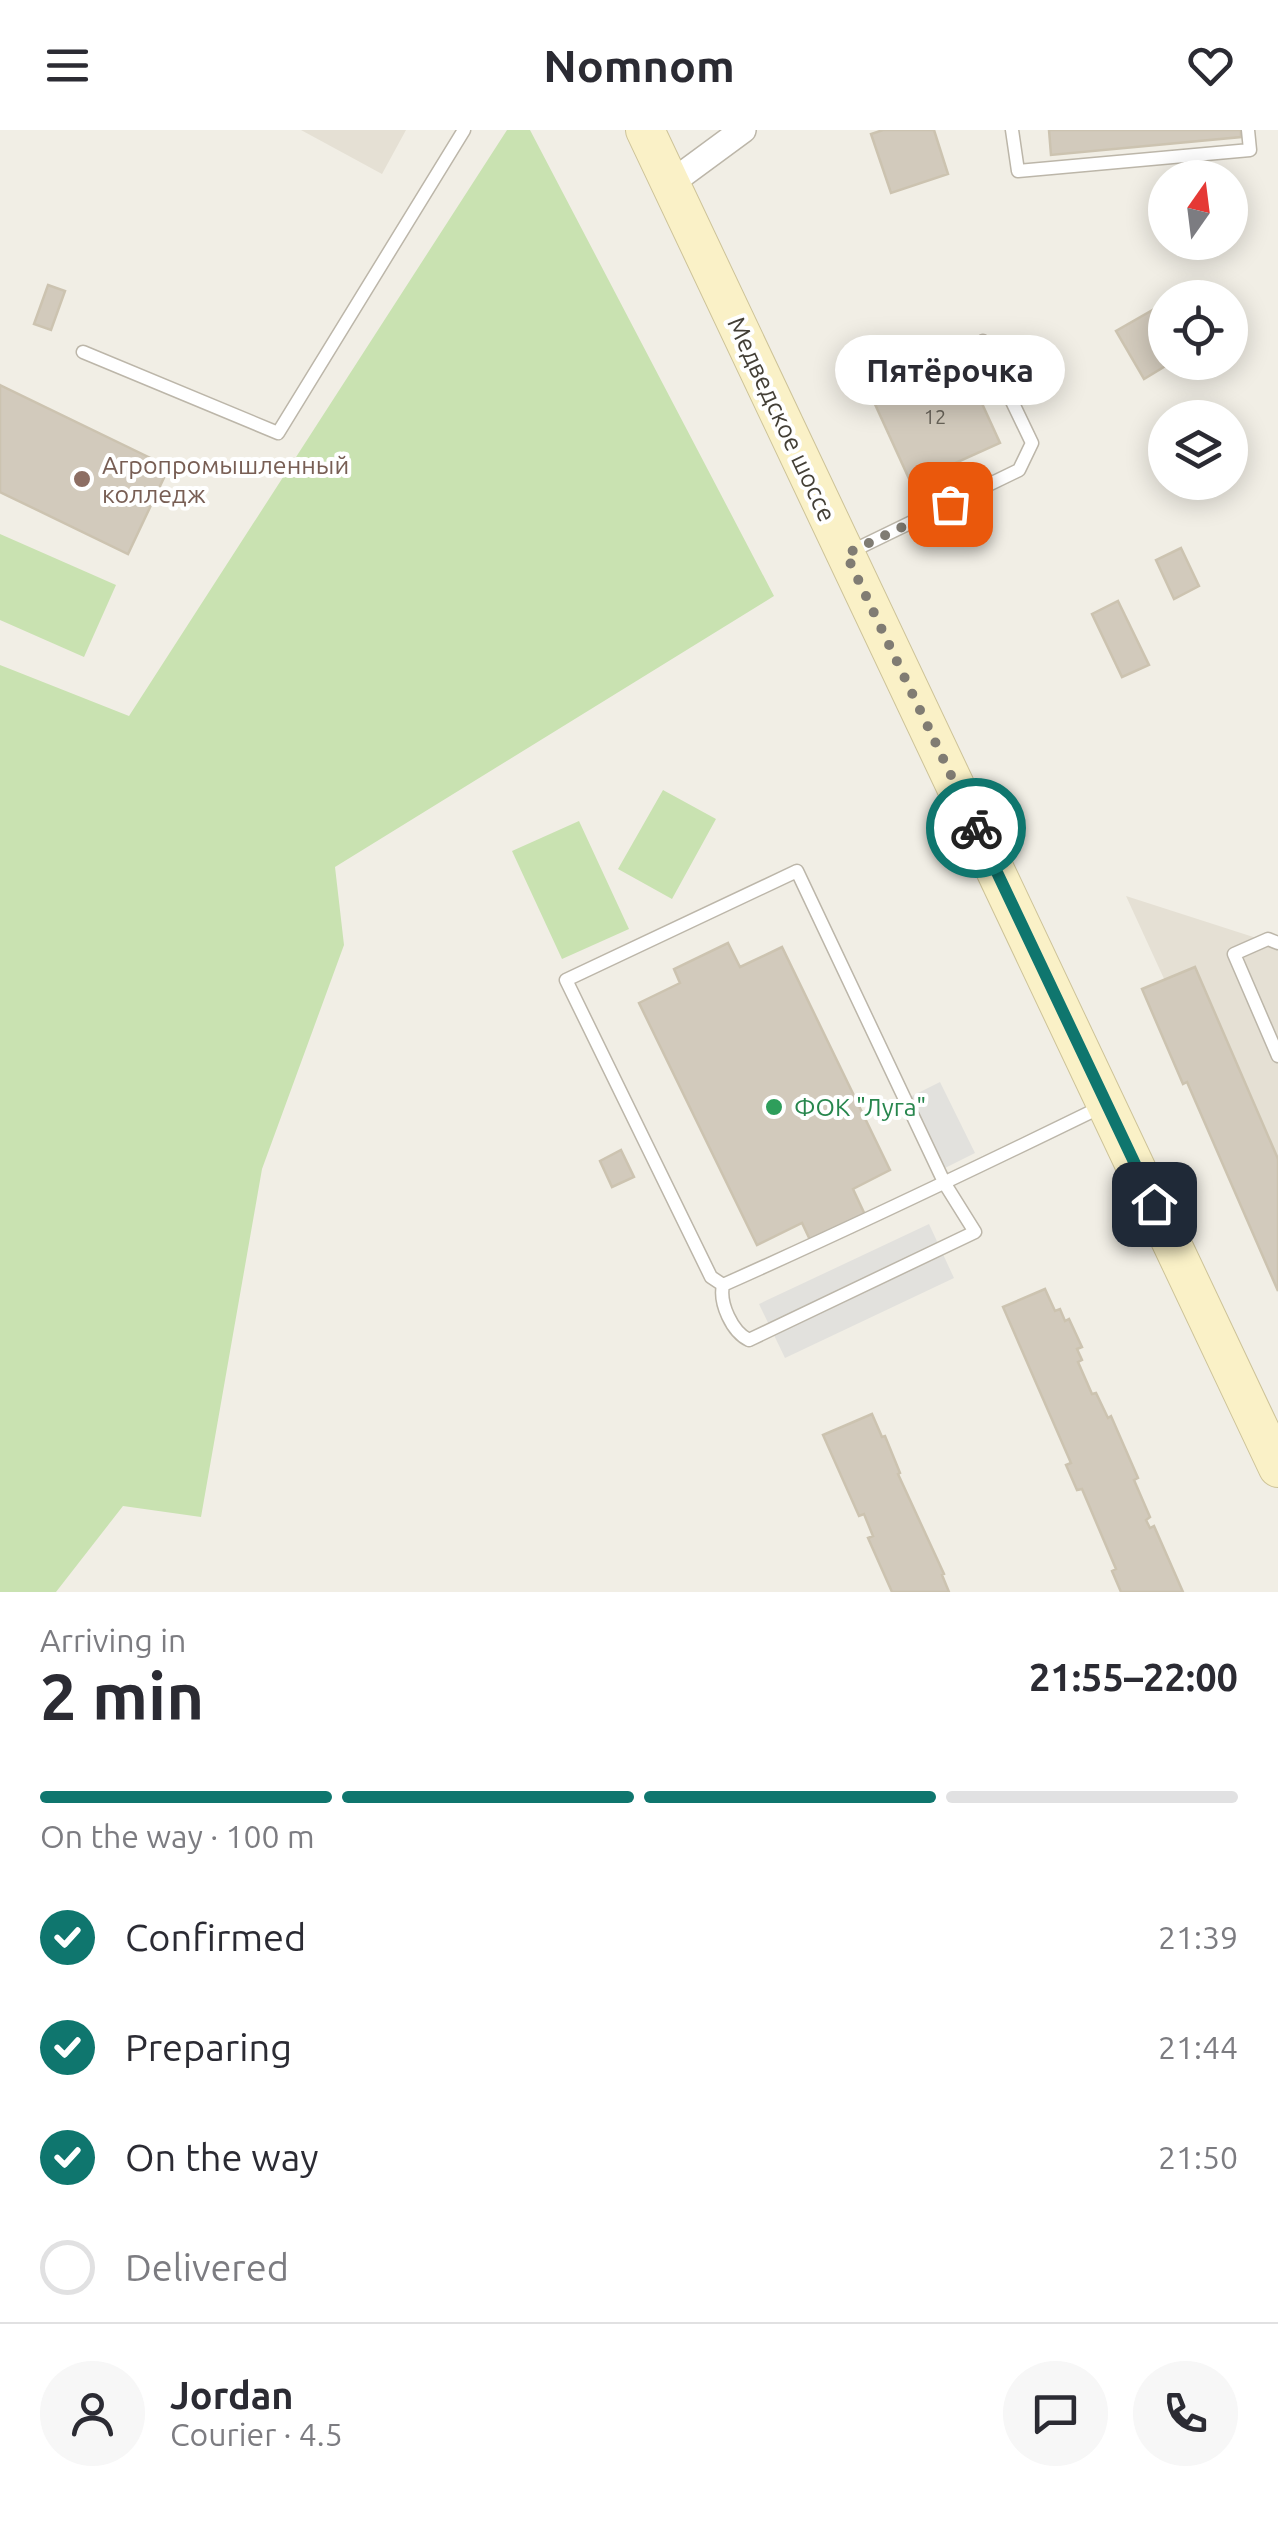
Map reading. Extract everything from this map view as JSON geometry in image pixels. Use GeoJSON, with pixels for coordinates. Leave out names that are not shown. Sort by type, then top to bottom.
{"type":"FeatureCollection","features":[{"type":"Feature","properties":{"kind":"main road","name":"Медведское шоссе"},"geometry":{"type":"LineString","coordinates":[[645,130],[1278,1468]]}},
{"type":"Feature","properties":{"kind":"street"},"geometry":{"type":"LineString","coordinates":[[670,183],[743,130]]}},
{"type":"Feature","properties":{"kind":"lane"},"geometry":{"type":"LineString","coordinates":[[83,352],[278,432],[464,130]]}},
{"type":"Feature","properties":{"kind":"lane"},"geometry":{"type":"LineString","coordinates":[[1012,130],[1018,171],[1250,150],[1248,130]]}},
{"type":"Feature","properties":{"kind":"lane"},"geometry":{"type":"LineString","coordinates":[[846,554],[1019,470],[1032,443],[983,341]]}},
{"type":"Feature","properties":{"kind":"lane"},"geometry":{"type":"LineString","coordinates":[[798,871],[945,1184],[975,1232],[749,1340],[739,1336],[720,1298],[723,1285],[712,1277],[566,980],[798,871]]}},
{"type":"Feature","properties":{"kind":"lane"},"geometry":{"type":"LineString","coordinates":[[1278,943],[1268,939],[1234,954],[1278,1056]]}},
{"type":"Feature","properties":{"kind":"lane"},"geometry":{"type":"LineString","coordinates":[[723,1285],[1107,1105]]}},
{"type":"Feature","properties":{"kind":"shaded area"},"geometry":{"type":"Polygon","coordinates":[[[301,130],[406,130],[382,174],[301,130]]]}},
{"type":"Feature","properties":{"kind":"shaded area"},"geometry":{"type":"Polygon","coordinates":[[[1126,896],[1278,945],[1278,1227],[1126,896]]]}},
{"type":"Feature","properties":{"kind":"shaded area"},"geometry":{"type":"Polygon","coordinates":[[[940,1082],[975,1153],[939,1171],[906,1099],[940,1082]]]}},
{"type":"Feature","properties":{"kind":"shaded area"},"geometry":{"type":"Polygon","coordinates":[[[929,1224],[954,1278],[785,1358],[759,1304],[929,1224]]]}},
{"type":"Feature","properties":{"kind":"green space"},"geometry":{"type":"Polygon","coordinates":[[[507,130],[530,130],[774,596],[335,867],[344,945],[262,1169],[201,1517],[123,1506],[56,1592],[0,1592],[0,665],[129,716],[507,130]]]}},
{"type":"Feature","properties":{"kind":"green space"},"geometry":{"type":"Polygon","coordinates":[[[0,534],[116,585],[84,657],[0,620],[0,534]]]}},
{"type":"Feature","properties":{"kind":"green space"},"geometry":{"type":"Polygon","coordinates":[[[663,790],[716,819],[672,899],[618,869],[663,790]]]}},
{"type":"Feature","properties":{"kind":"green space"},"geometry":{"type":"Polygon","coordinates":[[[579,821],[629,929],[562,959],[512,851],[579,821]]]}},
{"type":"Feature","properties":{"kind":"building"},"geometry":{"type":"Polygon","coordinates":[[[883,130],[934,130],[948,174],[891,193],[871,134],[883,130]]]}},
{"type":"Feature","properties":{"kind":"building"},"geometry":{"type":"Polygon","coordinates":[[[1049,130],[1241,130],[1241,137],[1051,155],[1049,130]]]}},
{"type":"Feature","properties":{"kind":"building"},"geometry":{"type":"Polygon","coordinates":[[[48,285],[65,291],[51,330],[34,324],[48,285]]]}},
{"type":"Feature","properties":{"kind":"building"},"geometry":{"type":"Polygon","coordinates":[[[1148,313],[1148,377],[1144,379],[1116,331],[1148,313]]]}},
{"type":"Feature","properties":{"kind":"building"},"geometry":{"type":"Polygon","coordinates":[[[958,351],[1000,443],[911,483],[869,391],[958,351]]]}},
{"type":"Feature","properties":{"kind":"building","name":"Агропромышленный колледж"},"geometry":{"type":"Polygon","coordinates":[[[0,385],[169,467],[128,554],[0,492],[0,385]]]}},
{"type":"Feature","properties":{"kind":"building"},"geometry":{"type":"Polygon","coordinates":[[[1181,548],[1199,586],[1174,599],[1156,560],[1181,548]]]}},
{"type":"Feature","properties":{"kind":"building"},"geometry":{"type":"Polygon","coordinates":[[[1118,601],[1149,665],[1122,677],[1092,614],[1118,601]]]}},
{"type":"Feature","properties":{"kind":"building","name":"ФОК \"Луга\""},"geometry":{"type":"Polygon","coordinates":[[[728,943],[740,967],[782,947],[890,1170],[853,1189],[866,1217],[812,1244],[802,1223],[757,1245],[639,1003],[680,983],[674,969],[728,943]]]}},
{"type":"Feature","properties":{"kind":"building"},"geometry":{"type":"Polygon","coordinates":[[[1195,967],[1278,1159],[1278,1291],[1142,989],[1195,967]]]}},
{"type":"Feature","properties":{"kind":"building"},"geometry":{"type":"Polygon","coordinates":[[[621,1150],[634,1177],[612,1187],[600,1161],[621,1150]]]}},
{"type":"Feature","properties":{"kind":"building"},"geometry":{"type":"Polygon","coordinates":[[[1045,1289],[1055,1311],[1060,1309],[1065,1321],[1069,1319],[1082,1347],[1077,1349],[1082,1360],[1078,1362],[1092,1394],[1096,1393],[1108,1418],[1111,1416],[1138,1478],[1134,1480],[1150,1517],[1146,1520],[1150,1528],[1154,1526],[1183,1592],[1121,1592],[1112,1571],[1116,1569],[1082,1489],[1077,1490],[1066,1465],[1071,1463],[1003,1307],[1045,1289]]]}},
{"type":"Feature","properties":{"kind":"building"},"geometry":{"type":"Polygon","coordinates":[[[872,1414],[882,1437],[885,1436],[949,1592],[892,1592],[868,1538],[873,1536],[864,1514],[859,1516],[823,1435],[872,1414]]]}},
{"type":"Feature","properties":{"kind":"way so far"},"geometry":{"type":"LineString","coordinates":[[950,504],[846,554],[976,828]]}},
{"type":"Feature","properties":{"kind":"place","name":"Агропромышленный колледж"},"geometry":{"type":"Point","coordinates":[82,479]}},
{"type":"Feature","properties":{"kind":"place","name":"Пятёрочка"},"geometry":{"type":"Point","coordinates":[950,504]}},
{"type":"Feature","properties":{"kind":"place","name":"ФОК \"Луга\""},"geometry":{"type":"Point","coordinates":[774,1107]}},
{"type":"Feature","properties":{"kind":"route"},"geometry":{"type":"LineString","coordinates":[[976,828],[1154,1204]]}}]}
